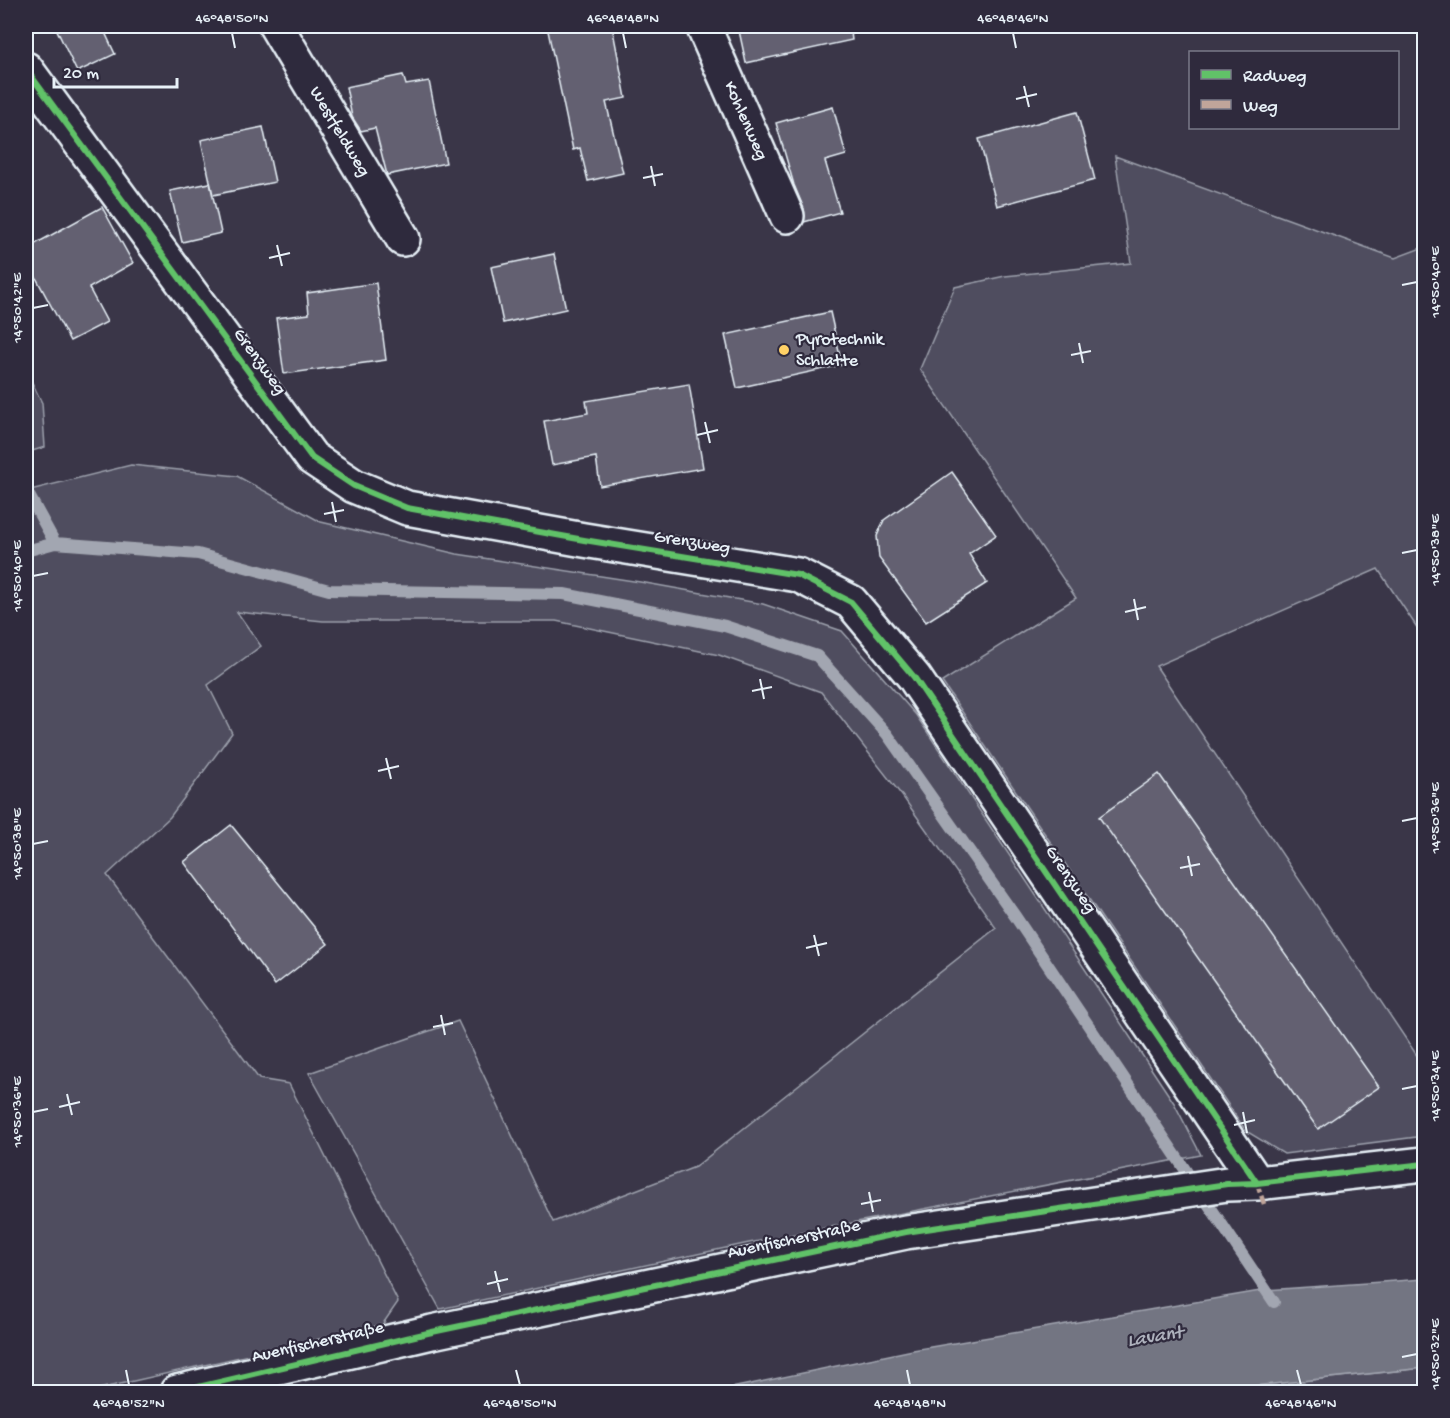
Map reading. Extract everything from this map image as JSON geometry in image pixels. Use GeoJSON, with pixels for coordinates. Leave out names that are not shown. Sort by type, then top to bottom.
{"type":"FeatureCollection","features":[{"type":"Feature","properties":{"kind":"street","name":"Westfeldweg"},"geometry":{"type":"LineString","coordinates":[[276,26],[403,239]]}},
{"type":"Feature","properties":{"kind":"street","name":"Kohlenweg"},"geometry":{"type":"LineString","coordinates":[[703,26],[787,216]]}},
{"type":"Feature","properties":{"kind":"street","name":"Grenzweg"},"geometry":{"type":"LineString","coordinates":[[26,69],[312,458],[354,486],[407,508],[798,575],[851,602],[914,676],[1242,1183]]}},
{"type":"Feature","properties":{"kind":"street","name":"Auenfischerstraße"},"geometry":{"type":"LineString","coordinates":[[177,1392],[432,1332],[906,1232],[1162,1193],[1425,1164]]}},
{"type":"Feature","properties":{"kind":"shaded area"},"geometry":{"type":"Polygon","coordinates":[[[1115,156],[1395,258],[1424,247],[1424,638],[1378,569],[1156,666],[1424,1066],[1424,1136],[1284,1154],[1246,1131],[942,682],[1076,598],[920,369],[955,287],[1005,276],[1131,263],[1115,156]]]}},
{"type":"Feature","properties":{"kind":"shaded area"},"geometry":{"type":"Polygon","coordinates":[[[26,370],[42,403],[45,447],[26,453],[26,370]]]}},
{"type":"Feature","properties":{"kind":"shaded area"},"geometry":{"type":"Polygon","coordinates":[[[131,465],[237,476],[321,522],[457,554],[640,582],[763,604],[842,631],[916,715],[1174,1103],[1201,1155],[749,1243],[440,1309],[309,1073],[458,1021],[553,1222],[695,1167],[996,928],[903,797],[821,692],[719,655],[556,621],[323,621],[237,612],[261,646],[208,685],[232,733],[170,817],[107,875],[259,1079],[289,1084],[398,1302],[382,1325],[85,1392],[26,1392],[26,491],[131,465]]]}},
{"type":"Feature","properties":{"kind":"shaded area"},"geometry":{"type":"Polygon","coordinates":[[[1424,1368],[1424,1392],[1196,1392],[1424,1368]]]}},
{"type":"Feature","properties":{"kind":"water","name":"Lavant"},"geometry":{"type":"Polygon","coordinates":[[[1424,1279],[1424,1368],[1196,1392],[712,1392],[913,1350],[1266,1290],[1424,1279]]]}},
{"type":"Feature","properties":{"kind":"building"},"geometry":{"type":"Polygon","coordinates":[[[55,26],[102,26],[115,54],[77,72],[55,26]]]}},
{"type":"Feature","properties":{"kind":"building"},"geometry":{"type":"Polygon","coordinates":[[[547,26],[612,26],[626,98],[606,102],[623,173],[588,181],[580,148],[573,150],[547,26]]]}},
{"type":"Feature","properties":{"kind":"building"},"geometry":{"type":"Polygon","coordinates":[[[738,26],[850,26],[852,40],[746,63],[738,26]]]}},
{"type":"Feature","properties":{"kind":"building"},"geometry":{"type":"Polygon","coordinates":[[[403,75],[406,85],[429,81],[446,163],[387,175],[375,128],[361,131],[352,117],[346,87],[403,75]]]}},
{"type":"Feature","properties":{"kind":"building"},"geometry":{"type":"Polygon","coordinates":[[[833,107],[846,155],[825,161],[840,212],[804,222],[804,209],[794,185],[776,123],[833,107]]]}},
{"type":"Feature","properties":{"kind":"building"},"geometry":{"type":"Polygon","coordinates":[[[1077,112],[1095,180],[997,206],[979,139],[1077,112]]]}},
{"type":"Feature","properties":{"kind":"building"},"geometry":{"type":"Polygon","coordinates":[[[263,127],[275,182],[213,195],[201,140],[263,127]]]}},
{"type":"Feature","properties":{"kind":"building"},"geometry":{"type":"Polygon","coordinates":[[[210,183],[221,233],[182,242],[170,191],[210,183]]]}},
{"type":"Feature","properties":{"kind":"building"},"geometry":{"type":"Polygon","coordinates":[[[102,207],[133,263],[89,288],[107,322],[70,341],[26,259],[26,249],[102,207]]]}},
{"type":"Feature","properties":{"kind":"building"},"geometry":{"type":"Polygon","coordinates":[[[554,254],[566,309],[503,323],[491,267],[554,254]]]}},
{"type":"Feature","properties":{"kind":"building"},"geometry":{"type":"Polygon","coordinates":[[[376,283],[386,360],[284,374],[276,318],[309,314],[307,293],[376,283]]]}},
{"type":"Feature","properties":{"kind":"building","name":"Pyrotechnik Schlatte"},"geometry":{"type":"Polygon","coordinates":[[[830,312],[842,365],[737,388],[725,335],[830,312]]]}},
{"type":"Feature","properties":{"kind":"building"},"geometry":{"type":"Polygon","coordinates":[[[689,384],[703,468],[600,486],[596,457],[552,465],[544,421],[588,413],[586,401],[689,384]]]}},
{"type":"Feature","properties":{"kind":"building"},"geometry":{"type":"Polygon","coordinates":[[[952,472],[996,535],[969,554],[987,583],[926,622],[879,558],[877,536],[884,520],[952,472]]]}},
{"type":"Feature","properties":{"kind":"building"},"geometry":{"type":"Polygon","coordinates":[[[1159,774],[1379,1087],[1318,1129],[1099,817],[1159,774]]]}},
{"type":"Feature","properties":{"kind":"building"},"geometry":{"type":"Polygon","coordinates":[[[231,825],[328,944],[275,985],[184,862],[231,825]]]}},
{"type":"Feature","properties":{"kind":"waterway"},"geometry":{"type":"LineString","coordinates":[[26,490],[55,543]]}},
{"type":"Feature","properties":{"kind":"waterway"},"geometry":{"type":"LineString","coordinates":[[26,551],[55,543],[198,554],[329,590],[564,594],[725,626],[817,656],[887,734],[1015,916],[1274,1302]]}},
{"type":"Feature","properties":{"kind":"marked path"},"geometry":{"type":"LineString","coordinates":[[1257,1183],[1264,1204]]}},
{"type":"Feature","properties":{"kind":"cycle path"},"geometry":{"type":"LineString","coordinates":[[26,69],[312,458],[354,486],[407,508],[798,575],[851,602],[914,677],[1257,1183]]}},
{"type":"Feature","properties":{"kind":"cycle path"},"geometry":{"type":"LineString","coordinates":[[177,1392],[432,1332],[906,1232],[1227,1184],[1257,1183],[1424,1164]]}},
{"type":"Feature","properties":{"kind":"place","name":"Pyrotechnik Schlatte"},"geometry":{"type":"Point","coordinates":[784,350]}}]}
